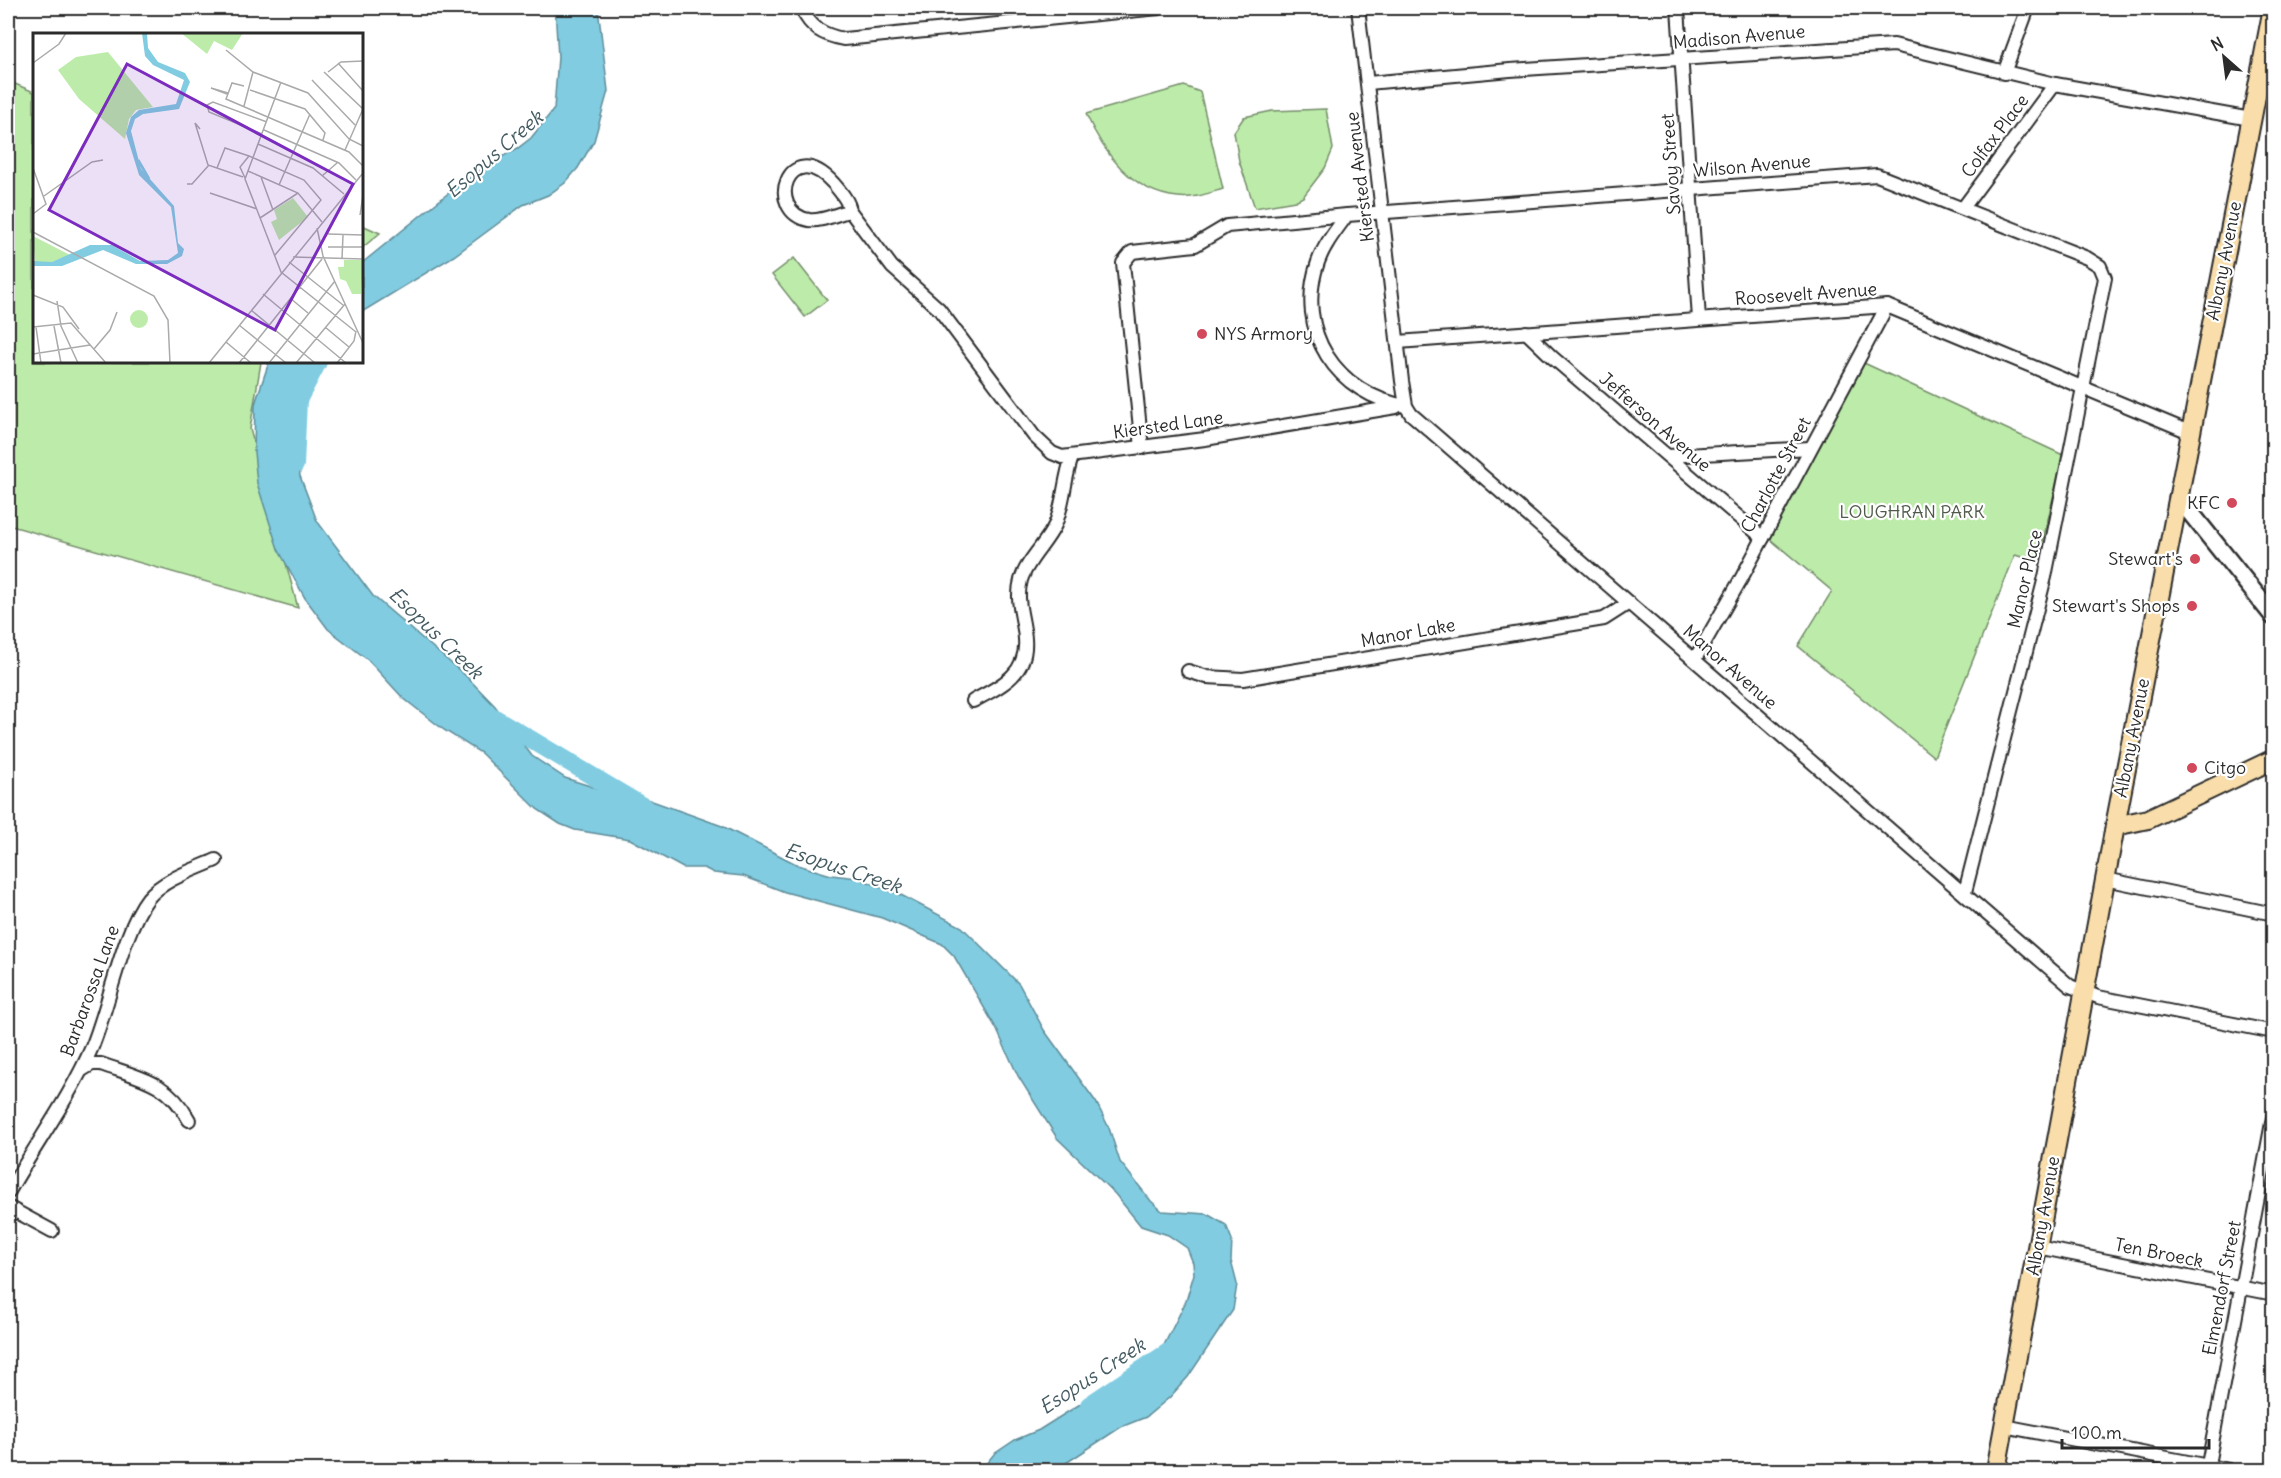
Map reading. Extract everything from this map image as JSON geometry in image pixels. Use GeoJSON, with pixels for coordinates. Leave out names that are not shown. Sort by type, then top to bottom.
{"type":"FeatureCollection","features":[{"type":"Feature","properties":{"kind":"main road","name":"Albany Avenue"},"geometry":{"type":"LineString","coordinates":[[1996,1470],[2115,826],[2251,119],[2271,28],[2273,8]]}},
{"type":"Feature","properties":{"kind":"main road"},"geometry":{"type":"LineString","coordinates":[[2115,826],[2148,819],[2274,759]]}},
{"type":"Feature","properties":{"kind":"street"},"geometry":{"type":"LineString","coordinates":[[801,8],[819,32],[844,39],[1159,8]]}},
{"type":"Feature","properties":{"kind":"street","name":"Kiersted Avenue"},"geometry":{"type":"LineString","coordinates":[[1358,8],[1398,342]]}},
{"type":"Feature","properties":{"kind":"street","name":"Savoy Street"},"geometry":{"type":"LineString","coordinates":[[1678,8],[1699,319]]}},
{"type":"Feature","properties":{"kind":"street"},"geometry":{"type":"LineString","coordinates":[[2004,73],[2028,8]]}},
{"type":"Feature","properties":{"kind":"street","name":"Madison Avenue"},"geometry":{"type":"LineString","coordinates":[[1368,83],[1510,70],[1682,60],[1872,44],[1894,45],[2055,84],[2251,119]]}},
{"type":"Feature","properties":{"kind":"street","name":"Colfax Place"},"geometry":{"type":"LineString","coordinates":[[1963,208],[2055,84]]}},
{"type":"Feature","properties":{"kind":"street"},"geometry":{"type":"LineString","coordinates":[[850,211],[816,220],[804,218],[788,204],[784,184],[798,170],[805,168],[820,171],[840,191],[850,211],[892,267],[939,309],[1034,436],[1052,453],[1072,458],[1055,524],[1021,579],[1018,606],[1025,639],[1023,657],[1017,673],[1008,682],[973,701]]}},
{"type":"Feature","properties":{"kind":"street","name":"Wilson Avenue"},"geometry":{"type":"LineString","coordinates":[[1142,447],[1123,263],[1126,256],[1132,252],[1195,245],[1227,226],[1382,211],[1877,175],[2087,258],[2100,266],[2103,272]]}},
{"type":"Feature","properties":{"kind":"street"},"geometry":{"type":"LineString","coordinates":[[1347,215],[1330,238],[1314,277],[1312,319],[1319,341],[1330,361],[1346,379],[1366,394],[1384,402],[1406,406],[1398,342]]}},
{"type":"Feature","properties":{"kind":"street","name":"Manor Place"},"geometry":{"type":"LineString","coordinates":[[1965,892],[2045,577],[2105,278],[2103,272]]}},
{"type":"Feature","properties":{"kind":"street","name":"Roosevelt Avenue"},"geometry":{"type":"LineString","coordinates":[[1398,342],[1887,306],[2192,433]]}},
{"type":"Feature","properties":{"kind":"street","name":"Charlotte Street"},"geometry":{"type":"LineString","coordinates":[[1695,659],[1887,306]]}},
{"type":"Feature","properties":{"kind":"street","name":"Jefferson Avenue"},"geometry":{"type":"LineString","coordinates":[[1526,332],[1762,538]]}},
{"type":"Feature","properties":{"kind":"street","name":"Kiersted Lane"},"geometry":{"type":"LineString","coordinates":[[1072,458],[1406,406]]}},
{"type":"Feature","properties":{"kind":"street","name":"Manor Avenue"},"geometry":{"type":"LineString","coordinates":[[1406,406],[1411,414],[1886,827],[1965,892],[2070,986],[2084,993]]}},
{"type":"Feature","properties":{"kind":"street"},"geometry":{"type":"LineString","coordinates":[[1668,456],[1810,448]]}},
{"type":"Feature","properties":{"kind":"street"},"geometry":{"type":"LineString","coordinates":[[2178,497],[2274,617]]}},
{"type":"Feature","properties":{"kind":"street","name":"Manor Lake"},"geometry":{"type":"LineString","coordinates":[[1188,671],[1207,677],[1243,679],[1604,619],[1629,603]]}},
{"type":"Feature","properties":{"kind":"street","name":"Barbarossa Lane"},"geometry":{"type":"LineString","coordinates":[[8,1193],[82,1070],[108,1004],[135,918],[149,897],[168,882],[216,860]]}},
{"type":"Feature","properties":{"kind":"street"},"geometry":{"type":"LineString","coordinates":[[2105,879],[2274,914]]}},
{"type":"Feature","properties":{"kind":"street"},"geometry":{"type":"LineString","coordinates":[[2084,993],[2274,1032]]}},
{"type":"Feature","properties":{"kind":"street"},"geometry":{"type":"LineString","coordinates":[[82,1070],[92,1064],[101,1064],[155,1083],[168,1091],[180,1104],[189,1120]]}},
{"type":"Feature","properties":{"kind":"street","name":"Elmendorf Street"},"geometry":{"type":"LineString","coordinates":[[2207,1468],[2240,1287],[2269,1165],[2274,1112]]}},
{"type":"Feature","properties":{"kind":"street"},"geometry":{"type":"LineString","coordinates":[[8,1207],[52,1231]]}},
{"type":"Feature","properties":{"kind":"street","name":"Ten Broeck"},"geometry":{"type":"LineString","coordinates":[[2037,1246],[2274,1294]]}},
{"type":"Feature","properties":{"kind":"street"},"geometry":{"type":"LineString","coordinates":[[2004,1426],[2207,1468],[2229,1470]]}},
{"type":"Feature","properties":{"kind":"green space"},"geometry":{"type":"Polygon","coordinates":[[[8,81],[33,92],[33,363],[261,363],[250,429],[298,608],[8,525],[8,81]]]}},
{"type":"Feature","properties":{"kind":"green space"},"geometry":{"type":"Polygon","coordinates":[[[1184,86],[1200,92],[1223,189],[1190,197],[1178,197],[1147,188],[1133,179],[1110,156],[1086,114],[1184,86]]]}},
{"type":"Feature","properties":{"kind":"green space"},"geometry":{"type":"Polygon","coordinates":[[[1326,109],[1333,149],[1325,168],[1303,197],[1295,201],[1255,208],[1239,161],[1234,132],[1244,117],[1272,111],[1326,109]]]}},
{"type":"Feature","properties":{"kind":"green space"},"geometry":{"type":"Polygon","coordinates":[[[363,225],[380,233],[363,247],[363,225]]]}},
{"type":"Feature","properties":{"kind":"green space"},"geometry":{"type":"Polygon","coordinates":[[[794,258],[827,300],[805,317],[772,275],[794,258]]]}},
{"type":"Feature","properties":{"kind":"green space","name":"LOUGHRAN PARK"},"geometry":{"type":"Polygon","coordinates":[[[1864,363],[2063,455],[2038,562],[2015,555],[1934,757],[1798,646],[1832,591],[1770,539],[1864,363]]]}},
{"type":"Feature","properties":{"kind":"water"},"geometry":{"type":"Polygon","coordinates":[[[555,8],[598,8],[608,91],[594,141],[578,168],[565,183],[548,195],[523,205],[454,256],[363,311],[363,262],[446,195],[531,138],[554,109],[558,57],[555,8]]]}},
{"type":"Feature","properties":{"kind":"water"},"geometry":{"type":"Polygon","coordinates":[[[269,363],[320,363],[297,401],[295,426],[300,476],[317,521],[373,596],[466,676],[495,706],[532,756],[565,778],[615,794],[641,797],[722,826],[798,865],[831,875],[858,878],[899,894],[962,927],[1019,984],[1044,1030],[1096,1102],[1109,1128],[1120,1162],[1151,1201],[1162,1211],[1207,1214],[1226,1225],[1232,1240],[1231,1261],[1237,1284],[1233,1310],[1188,1377],[1170,1397],[1146,1417],[1121,1427],[1063,1465],[1042,1470],[981,1470],[994,1454],[1015,1440],[1039,1430],[1093,1396],[1121,1388],[1144,1372],[1160,1353],[1186,1301],[1194,1274],[1193,1263],[1187,1248],[1168,1235],[1141,1226],[1115,1194],[1057,1138],[1018,1076],[996,1028],[954,956],[942,944],[882,918],[785,892],[743,876],[714,873],[704,868],[683,868],[630,839],[575,830],[560,824],[537,809],[481,753],[444,730],[403,698],[368,660],[328,629],[305,598],[278,549],[257,483],[254,452],[255,404],[269,363]]]}},
{"type":"Feature","properties":{"kind":"waterway","name":"Esopus Creek"},"geometry":{"type":"LineString","coordinates":[[295,465],[298,400],[317,363]]}},
{"type":"Feature","properties":{"kind":"waterway","name":"Esopus Creek"},"geometry":{"type":"LineString","coordinates":[[490,715],[644,807]]}},
{"type":"Feature","properties":{"kind":"waterway","name":"Esopus Creek"},"geometry":{"type":"LineString","coordinates":[[1089,1405],[1168,1352]]}},
{"type":"Feature","properties":{"kind":"place","name":"NYS Armory"},"geometry":{"type":"Point","coordinates":[1202,334]}},
{"type":"Feature","properties":{"kind":"place","name":"KFC"},"geometry":{"type":"Point","coordinates":[2232,503]}},
{"type":"Feature","properties":{"kind":"place","name":"Stewart's"},"geometry":{"type":"Point","coordinates":[2195,559]}},
{"type":"Feature","properties":{"kind":"place","name":"Stewart's Shops"},"geometry":{"type":"Point","coordinates":[2192,606]}},
{"type":"Feature","properties":{"kind":"place","name":"Citgo"},"geometry":{"type":"Point","coordinates":[2192,768]}}]}
